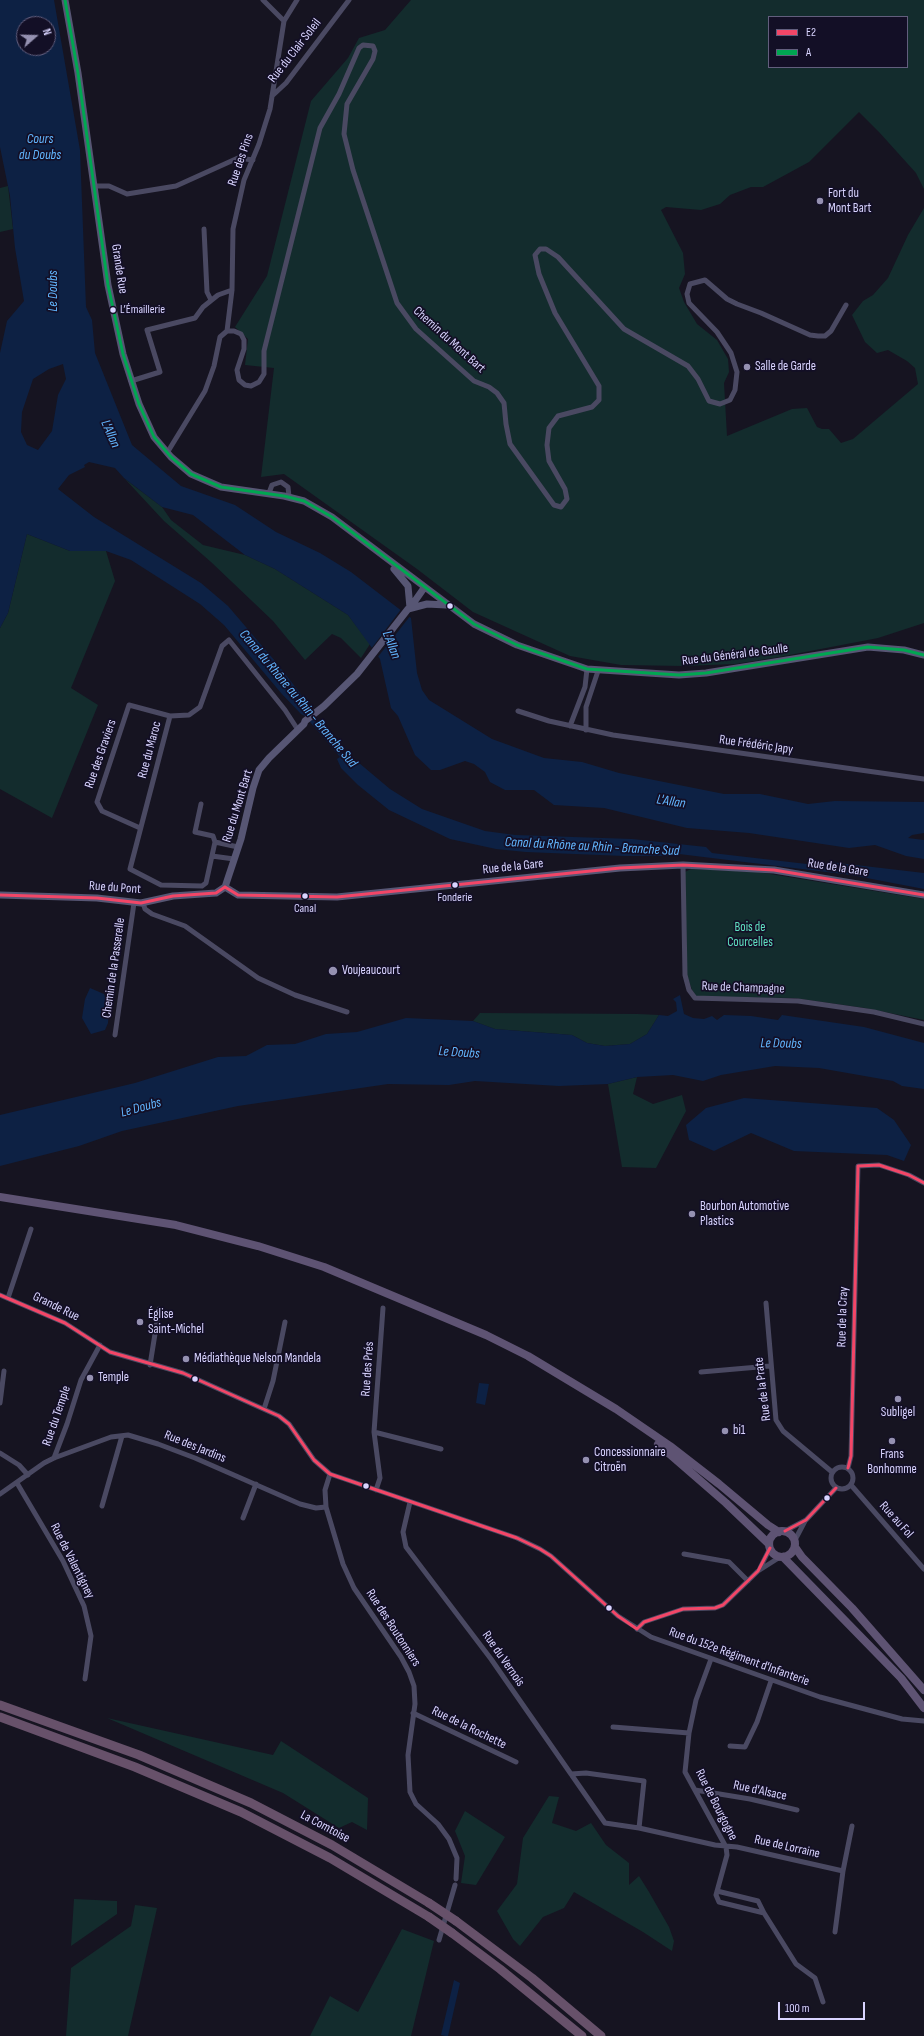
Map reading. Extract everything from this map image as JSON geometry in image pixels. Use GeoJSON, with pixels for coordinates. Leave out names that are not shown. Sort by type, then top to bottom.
{"type":"FeatureCollection","features":[{"type":"Feature","properties":{"kind":"highway","name":"La Comtoise"},"geometry":{"type":"LineString","coordinates":[[0,1705],[139,1756],[251,1804],[332,1845],[429,1903],[456,1921],[532,1978],[601,2036]]}},
{"type":"Feature","properties":{"kind":"highway","name":"La Comtoise"},"geometry":{"type":"LineString","coordinates":[[0,1717],[128,1764],[241,1812],[336,1861],[429,1917],[452,1933],[510,1977],[582,2036]]}},
{"type":"Feature","properties":{"kind":"main road","name":"Grande Rue"},"geometry":{"type":"LineString","coordinates":[[65,0],[78,73],[108,284],[118,334],[139,404],[154,437],[167,453],[191,474],[221,487],[286,496],[304,501],[332,518],[378,552]]}},
{"type":"Feature","properties":{"kind":"main road","name":"Rue du Général de Gaulle"},"geometry":{"type":"LineString","coordinates":[[378,552],[474,624],[517,645],[587,669],[598,671],[678,674],[706,673],[868,648],[904,650],[924,655]]}},
{"type":"Feature","properties":{"kind":"main road"},"geometry":{"type":"LineString","coordinates":[[378,552],[383,560],[397,572],[408,586],[409,608],[438,604],[449,606]]}},
{"type":"Feature","properties":{"kind":"main road","name":"Rue du Mont Bart"},"geometry":{"type":"LineString","coordinates":[[225,887],[238,847],[259,770],[269,758],[298,730],[304,721],[324,706],[357,674],[424,588]]}},
{"type":"Feature","properties":{"kind":"main road","name":"Rue de la Gare"},"geometry":{"type":"LineString","coordinates":[[225,887],[238,895],[337,897],[620,868],[683,864],[774,870],[924,895]]}},
{"type":"Feature","properties":{"kind":"main road","name":"Rue du Pont"},"geometry":{"type":"LineString","coordinates":[[0,895],[97,898],[134,904],[173,896],[216,893],[225,887]]}},
{"type":"Feature","properties":{"kind":"main road"},"geometry":{"type":"LineString","coordinates":[[0,1197],[176,1225],[258,1246],[324,1267],[486,1334],[528,1356],[616,1409],[676,1451],[720,1484],[768,1525],[791,1534],[802,1557],[852,1608],[924,1690]]}},
{"type":"Feature","properties":{"kind":"main road"},"geometry":{"type":"LineString","coordinates":[[456,1322],[575,1388],[641,1431],[665,1450],[726,1503],[770,1546],[774,1554],[781,1557],[900,1678],[924,1708]]}},
{"type":"Feature","properties":{"kind":"main road"},"geometry":{"type":"LineString","coordinates":[[770,1546],[773,1535],[782,1531]]}},
{"type":"Feature","properties":{"kind":"main road"},"geometry":{"type":"LineString","coordinates":[[781,1557],[792,1553],[795,1544]]}},
{"type":"Feature","properties":{"kind":"street"},"geometry":{"type":"LineString","coordinates":[[263,0],[284,21]]}},
{"type":"Feature","properties":{"kind":"street","name":"Rue des Pins"},"geometry":{"type":"LineString","coordinates":[[227,331],[232,290],[233,229],[244,180],[253,160],[270,109],[284,21],[297,0]]}},
{"type":"Feature","properties":{"kind":"street","name":"Rue du Clair Soleil"},"geometry":{"type":"LineString","coordinates":[[272,96],[286,83],[349,0]]}},
{"type":"Feature","properties":{"kind":"street","name":"Chemin du Mont Bart"},"geometry":{"type":"LineString","coordinates":[[227,331],[234,331],[241,334],[244,340],[244,349],[237,370],[239,380],[245,385],[251,386],[259,382],[264,374],[264,351],[320,128],[339,94],[359,48],[364,45],[373,46],[375,51],[373,59],[347,104],[344,134],[353,170],[397,303],[416,329],[469,377],[497,393],[504,403],[510,444],[554,505],[561,507],[567,499],[565,489],[550,461],[547,445],[549,428],[558,416],[592,407],[599,400],[599,386],[555,313],[539,274],[535,255],[540,249],[546,249],[558,257],[624,329],[688,366],[698,379],[709,401],[720,404],[730,400],[735,390],[737,372],[731,353],[717,332],[688,303],[687,294],[690,284],[705,280],[727,299],[810,335],[826,336],[831,332],[846,305]]}},
{"type":"Feature","properties":{"kind":"street"},"geometry":{"type":"LineString","coordinates":[[95,186],[109,186],[127,194],[176,186],[238,158],[253,160]]}},
{"type":"Feature","properties":{"kind":"street"},"geometry":{"type":"LineString","coordinates":[[204,229],[207,292],[212,300]]}},
{"type":"Feature","properties":{"kind":"street"},"geometry":{"type":"LineString","coordinates":[[131,381],[160,372],[147,330],[194,318],[218,295],[232,290]]}},
{"type":"Feature","properties":{"kind":"street"},"geometry":{"type":"LineString","coordinates":[[167,453],[205,391],[214,366],[220,337],[227,331]]}},
{"type":"Feature","properties":{"kind":"street"},"geometry":{"type":"LineString","coordinates":[[268,494],[272,485],[281,482],[288,487],[286,496]]}},
{"type":"Feature","properties":{"kind":"street","name":"Rue du Maroc"},"geometry":{"type":"LineString","coordinates":[[212,856],[206,882],[202,886],[161,885],[130,869],[170,716],[190,716],[200,708],[222,646],[229,640],[285,710],[298,730]]}},
{"type":"Feature","properties":{"kind":"street"},"geometry":{"type":"LineString","coordinates":[[570,726],[585,687],[587,669]]}},
{"type":"Feature","properties":{"kind":"street"},"geometry":{"type":"LineString","coordinates":[[586,730],[586,707],[598,671]]}},
{"type":"Feature","properties":{"kind":"street","name":"Rue des Graviers"},"geometry":{"type":"LineString","coordinates":[[140,828],[102,811],[97,802],[129,705],[170,716]]}},
{"type":"Feature","properties":{"kind":"street","name":"Rue Frédéric Japy"},"geometry":{"type":"LineString","coordinates":[[518,711],[570,726],[614,735],[924,779]]}},
{"type":"Feature","properties":{"kind":"street"},"geometry":{"type":"LineString","coordinates":[[201,804],[195,832],[213,836],[215,842],[212,856],[234,859]]}},
{"type":"Feature","properties":{"kind":"street"},"geometry":{"type":"LineString","coordinates":[[215,842],[238,847]]}},
{"type":"Feature","properties":{"kind":"street","name":"Rue de Champagne"},"geometry":{"type":"LineString","coordinates":[[683,864],[685,975],[689,990],[695,998],[815,1003],[874,1012],[924,1024]]}},
{"type":"Feature","properties":{"kind":"street"},"geometry":{"type":"LineString","coordinates":[[143,903],[148,911],[185,926],[258,978],[300,997],[347,1012]]}},
{"type":"Feature","properties":{"kind":"street","name":"Chemin de la Passerelle"},"geometry":{"type":"LineString","coordinates":[[115,1035],[134,904]]}},
{"type":"Feature","properties":{"kind":"street","name":"Rue de la Cray"},"geometry":{"type":"LineString","coordinates":[[848,1468],[851,1456],[858,1166],[879,1165],[909,1175],[924,1183]]}},
{"type":"Feature","properties":{"kind":"street"},"geometry":{"type":"LineString","coordinates":[[8,1298],[31,1229]]}},
{"type":"Feature","properties":{"kind":"street","name":"Grande Rue"},"geometry":{"type":"LineString","coordinates":[[0,1295],[65,1324],[100,1345]]}},
{"type":"Feature","properties":{"kind":"street","name":"Rue de la Prate"},"geometry":{"type":"LineString","coordinates":[[766,1303],[775,1415],[779,1426],[832,1472]]}},
{"type":"Feature","properties":{"kind":"street","name":"Rue des Prés"},"geometry":{"type":"LineString","coordinates":[[376,1490],[380,1478],[374,1432],[383,1308]]}},
{"type":"Feature","properties":{"kind":"street"},"geometry":{"type":"LineString","coordinates":[[150,1365],[159,1309]]}},
{"type":"Feature","properties":{"kind":"street"},"geometry":{"type":"LineString","coordinates":[[264,1409],[272,1381],[285,1322]]}},
{"type":"Feature","properties":{"kind":"street","name":"Rue du 152e Régiment d'Infanterie"},"geometry":{"type":"LineString","coordinates":[[100,1345],[110,1352],[150,1365],[183,1373],[203,1381],[284,1419],[314,1460],[330,1474],[517,1538],[540,1549],[551,1556],[618,1616],[651,1637],[770,1681],[820,1697],[924,1725]]}},
{"type":"Feature","properties":{"kind":"street","name":"Rue du Temple"},"geometry":{"type":"LineString","coordinates":[[0,1494],[44,1463],[54,1458],[67,1424],[78,1388],[100,1345]]}},
{"type":"Feature","properties":{"kind":"street"},"geometry":{"type":"LineString","coordinates":[[700,1372],[770,1366]]}},
{"type":"Feature","properties":{"kind":"street"},"geometry":{"type":"LineString","coordinates":[[0,1403],[4,1371]]}},
{"type":"Feature","properties":{"kind":"street"},"geometry":{"type":"LineString","coordinates":[[374,1432],[441,1449]]}},
{"type":"Feature","properties":{"kind":"street"},"geometry":{"type":"LineString","coordinates":[[102,1506],[122,1436]]}},
{"type":"Feature","properties":{"kind":"street","name":"Rue des Jardins"},"geometry":{"type":"LineString","coordinates":[[54,1458],[111,1437],[136,1437],[158,1444],[256,1484],[300,1504],[316,1508],[326,1507]]}},
{"type":"Feature","properties":{"kind":"street"},"geometry":{"type":"LineString","coordinates":[[0,1453],[19,1464],[28,1475]]}},
{"type":"Feature","properties":{"kind":"street"},"geometry":{"type":"LineString","coordinates":[[837,1467],[848,1468],[853,1474],[851,1485],[842,1489],[836,1488],[830,1479],[832,1472],[837,1467]]}},
{"type":"Feature","properties":{"kind":"street","name":"Rue des Boutonniers"},"geometry":{"type":"LineString","coordinates":[[330,1474],[325,1490],[326,1507],[343,1564],[354,1588],[401,1657],[414,1686],[413,1713],[408,1755],[410,1792],[416,1804],[438,1824],[449,1839],[457,1858],[456,1879]]}},
{"type":"Feature","properties":{"kind":"street","name":"Rue de Valentigney"},"geometry":{"type":"LineString","coordinates":[[17,1483],[63,1561],[84,1606],[91,1636],[85,1679]]}},
{"type":"Feature","properties":{"kind":"street"},"geometry":{"type":"LineString","coordinates":[[243,1518],[256,1484]]}},
{"type":"Feature","properties":{"kind":"street","name":"Rue au Fol"},"geometry":{"type":"LineString","coordinates":[[851,1485],[924,1569]]}},
{"type":"Feature","properties":{"kind":"street"},"geometry":{"type":"LineString","coordinates":[[795,1544],[806,1520],[836,1488]]}},
{"type":"Feature","properties":{"kind":"street","name":"Rue du Vernois"},"geometry":{"type":"LineString","coordinates":[[410,1502],[403,1532],[406,1547],[491,1659],[605,1823]]}},
{"type":"Feature","properties":{"kind":"street"},"geometry":{"type":"LineString","coordinates":[[782,1531],[806,1520]]}},
{"type":"Feature","properties":{"kind":"street"},"geometry":{"type":"LineString","coordinates":[[758,1571],[770,1546]]}},
{"type":"Feature","properties":{"kind":"street"},"geometry":{"type":"LineString","coordinates":[[684,1554],[729,1562],[748,1581]]}},
{"type":"Feature","properties":{"kind":"street"},"geometry":{"type":"LineString","coordinates":[[637,1629],[644,1622],[683,1609],[715,1608],[723,1605],[758,1571],[781,1557]]}},
{"type":"Feature","properties":{"kind":"street","name":"Rue de Bourgogne"},"geometry":{"type":"LineString","coordinates":[[711,1659],[696,1700],[689,1733],[685,1772],[726,1847],[727,1855],[717,1891]]}},
{"type":"Feature","properties":{"kind":"street"},"geometry":{"type":"LineString","coordinates":[[730,1746],[745,1747],[757,1722],[770,1681]]}},
{"type":"Feature","properties":{"kind":"street","name":"Rue de la Rochette"},"geometry":{"type":"LineString","coordinates":[[413,1713],[516,1762]]}},
{"type":"Feature","properties":{"kind":"street","name":"Rue du 152e Régiment d'Infanterie"},"geometry":{"type":"LineString","coordinates":[[902,1719],[924,1721]]}},
{"type":"Feature","properties":{"kind":"street"},"geometry":{"type":"LineString","coordinates":[[613,1727],[689,1733]]}},
{"type":"Feature","properties":{"kind":"street"},"geometry":{"type":"LineString","coordinates":[[571,1774],[586,1773],[644,1781],[639,1828]]}},
{"type":"Feature","properties":{"kind":"street","name":"Rue d'Alsace"},"geometry":{"type":"LineString","coordinates":[[696,1790],[750,1799],[796,1810]]}},
{"type":"Feature","properties":{"kind":"street","name":"Rue de Lorraine"},"geometry":{"type":"LineString","coordinates":[[605,1823],[639,1828],[726,1847],[737,1847],[843,1871]]}},
{"type":"Feature","properties":{"kind":"street"},"geometry":{"type":"LineString","coordinates":[[835,1932],[843,1871],[852,1826]]}},
{"type":"Feature","properties":{"kind":"street"},"geometry":{"type":"LineString","coordinates":[[440,1940],[455,1885]]}},
{"type":"Feature","properties":{"kind":"street"},"geometry":{"type":"LineString","coordinates":[[764,1913],[719,1902],[716,1895],[717,1891],[758,1902],[796,1964],[815,1978],[823,2002]]}},
{"type":"Feature","properties":{"kind":"green space"},"geometry":{"type":"Polygon","coordinates":[[[411,0],[924,0],[924,189],[916,173],[859,112],[809,162],[763,187],[751,187],[730,195],[720,204],[701,210],[666,207],[661,210],[683,253],[685,274],[679,288],[684,302],[697,324],[717,340],[728,359],[729,372],[724,383],[727,436],[792,409],[807,408],[817,427],[829,429],[841,443],[853,439],[918,384],[915,368],[907,361],[888,350],[877,353],[865,342],[852,315],[863,301],[873,295],[888,278],[908,235],[924,208],[924,623],[878,638],[735,664],[684,666],[621,665],[570,656],[473,612],[417,569],[284,474],[261,477],[274,368],[245,365],[248,339],[235,327],[267,276],[311,101],[348,58],[359,38],[385,30],[411,0]]]}},
{"type":"Feature","properties":{"kind":"green space"},"geometry":{"type":"Polygon","coordinates":[[[8,186],[13,229],[0,232],[0,188],[8,186]]]}},
{"type":"Feature","properties":{"kind":"green space"},"geometry":{"type":"Polygon","coordinates":[[[125,479],[162,507],[171,520],[203,545],[245,555],[275,569],[348,615],[370,644],[361,658],[341,638],[332,634],[305,660],[273,621],[211,562],[164,521],[125,479]]]}},
{"type":"Feature","properties":{"kind":"green space"},"geometry":{"type":"Polygon","coordinates":[[[27,534],[70,551],[106,551],[115,581],[71,688],[98,705],[52,818],[0,789],[0,628],[8,613],[27,534]]]}},
{"type":"Feature","properties":{"kind":"green space","name":"Bois de Courcelles"},"geometry":{"type":"Polygon","coordinates":[[[691,869],[758,872],[924,899],[924,1020],[865,1008],[794,998],[697,997],[692,990],[687,975],[685,872],[691,869]]]}},
{"type":"Feature","properties":{"kind":"green space"},"geometry":{"type":"Polygon","coordinates":[[[480,1013],[659,1015],[647,1034],[630,1044],[605,1046],[587,1043],[572,1035],[495,1029],[473,1021],[480,1013]]]}},
{"type":"Feature","properties":{"kind":"green space"},"geometry":{"type":"Polygon","coordinates":[[[637,1077],[633,1094],[653,1104],[682,1095],[686,1111],[656,1168],[622,1167],[608,1084],[637,1077]]]}},
{"type":"Feature","properties":{"kind":"green space"},"geometry":{"type":"Polygon","coordinates":[[[107,1718],[273,1755],[281,1741],[368,1798],[367,1830],[352,1822],[339,1828],[283,1793],[107,1718]]]}},
{"type":"Feature","properties":{"kind":"green space"},"geometry":{"type":"Polygon","coordinates":[[[549,1796],[559,1797],[552,1823],[576,1831],[591,1823],[606,1845],[629,1863],[629,1885],[639,1876],[669,1927],[674,1941],[672,1951],[643,1932],[574,1892],[564,1908],[543,1917],[520,1946],[513,1939],[497,1911],[517,1884],[523,1838],[549,1796]]]}},
{"type":"Feature","properties":{"kind":"green space"},"geometry":{"type":"Polygon","coordinates":[[[465,1811],[505,1837],[476,1885],[461,1883],[465,1856],[455,1831],[465,1811]]]}},
{"type":"Feature","properties":{"kind":"green space"},"geometry":{"type":"Polygon","coordinates":[[[74,1899],[117,1901],[117,1914],[71,1946],[74,1899]]]}},
{"type":"Feature","properties":{"kind":"green space"},"geometry":{"type":"Polygon","coordinates":[[[135,1905],[157,1908],[128,2036],[66,2036],[71,1968],[131,1926],[135,1905]]]}},
{"type":"Feature","properties":{"kind":"green space"},"geometry":{"type":"Polygon","coordinates":[[[402,1929],[434,1941],[411,2036],[310,2036],[330,1996],[358,2012],[402,1929]]]}},
{"type":"Feature","properties":{"kind":"water"},"geometry":{"type":"Polygon","coordinates":[[[0,0],[54,0],[80,150],[86,307],[92,320],[95,353],[132,445],[181,486],[235,505],[276,532],[320,553],[351,572],[411,618],[417,673],[422,690],[429,700],[492,739],[544,758],[582,762],[619,773],[724,794],[760,794],[808,804],[835,801],[924,802],[924,833],[912,835],[908,838],[924,840],[924,859],[906,856],[875,845],[849,848],[749,833],[687,828],[604,808],[554,805],[534,790],[505,790],[490,782],[485,772],[474,764],[465,761],[440,770],[431,770],[415,755],[398,716],[391,708],[380,659],[348,615],[275,569],[245,555],[193,515],[162,507],[124,478],[115,468],[89,462],[84,465],[85,467],[69,475],[58,489],[94,517],[201,583],[228,606],[300,693],[309,707],[309,713],[343,754],[346,752],[390,789],[422,809],[485,831],[515,835],[632,839],[706,847],[712,853],[824,866],[830,862],[924,873],[924,889],[851,875],[679,854],[675,856],[624,856],[526,852],[496,849],[450,839],[389,810],[358,785],[341,768],[337,759],[340,757],[305,716],[301,714],[281,693],[224,625],[200,604],[131,560],[106,551],[70,551],[27,534],[8,613],[0,628],[0,353],[7,321],[24,301],[15,248],[10,196],[0,147],[0,0]],[[63,364],[49,369],[33,379],[22,412],[21,432],[27,445],[38,450],[52,431],[58,395],[66,379],[63,364]]]}},
{"type":"Feature","properties":{"kind":"water"},"geometry":{"type":"Polygon","coordinates":[[[90,988],[104,994],[109,1009],[108,1023],[105,1030],[91,1034],[82,1018],[85,999],[90,988]]]}},
{"type":"Feature","properties":{"kind":"water","name":"Le Doubs"},"geometry":{"type":"Polygon","coordinates":[[[680,995],[684,1014],[693,1018],[704,1019],[712,1016],[717,1020],[724,1015],[751,1016],[778,1020],[782,1015],[864,1027],[924,1043],[924,1089],[902,1086],[893,1081],[819,1068],[775,1066],[721,1075],[703,1081],[673,1075],[637,1077],[608,1084],[559,1086],[475,1081],[449,1085],[388,1084],[238,1106],[122,1131],[79,1146],[0,1166],[0,1115],[135,1083],[218,1057],[246,1056],[267,1045],[295,1044],[326,1034],[357,1032],[406,1018],[473,1021],[495,1029],[572,1035],[587,1043],[605,1046],[630,1044],[647,1034],[659,1015],[668,1016],[677,1011],[676,1002],[673,999],[680,995]]]}},
{"type":"Feature","properties":{"kind":"water"},"geometry":{"type":"Polygon","coordinates":[[[744,1098],[877,1108],[894,1120],[911,1145],[904,1161],[887,1155],[794,1151],[751,1133],[714,1151],[689,1140],[686,1125],[706,1108],[744,1098]]]}},
{"type":"Feature","properties":{"kind":"water"},"geometry":{"type":"Polygon","coordinates":[[[479,1383],[489,1384],[485,1405],[476,1403],[479,1383]]]}},
{"type":"Feature","properties":{"kind":"water"},"geometry":{"type":"Polygon","coordinates":[[[454,1980],[460,1983],[448,2036],[445,2036],[441,2035],[454,1980]]]}},
{"type":"Feature","properties":{"kind":"pier"},"geometry":{"type":"Polygon","coordinates":[[[402,608],[411,615],[377,658],[371,649],[402,608]]]}},
{"type":"Feature","properties":{"kind":"transit line","name":"A"},"geometry":{"type":"LineString","coordinates":[[65,0],[78,73],[108,285],[123,354],[139,404],[154,437],[171,457],[191,474],[221,487],[284,496],[304,501],[332,517],[474,624],[517,645],[587,669],[679,675],[706,673],[868,647],[904,650],[924,655]]}},
{"type":"Feature","properties":{"kind":"transit line","name":"E2"},"geometry":{"type":"LineString","coordinates":[[225,887],[238,895],[337,897],[620,868],[683,865],[774,870],[924,895]]}},
{"type":"Feature","properties":{"kind":"transit line","name":"E2"},"geometry":{"type":"LineString","coordinates":[[0,895],[97,898],[141,903],[173,896],[216,893],[225,887]]}},
{"type":"Feature","properties":{"kind":"transit line","name":"E2"},"geometry":{"type":"LineString","coordinates":[[858,1166],[879,1165],[909,1175],[924,1183]]}},
{"type":"Feature","properties":{"kind":"transit line","name":"E2"},"geometry":{"type":"LineString","coordinates":[[848,1468],[851,1456],[858,1166]]}},
{"type":"Feature","properties":{"kind":"transit line","name":"E2"},"geometry":{"type":"LineString","coordinates":[[0,1295],[65,1323],[110,1352],[183,1373],[279,1416],[289,1424],[314,1460],[330,1474],[517,1538],[540,1549],[551,1556],[618,1616],[637,1629]]}},
{"type":"Feature","properties":{"kind":"transit line","name":"E2"},"geometry":{"type":"LineString","coordinates":[[785,1531],[806,1520],[836,1488]]}},
{"type":"Feature","properties":{"kind":"transit line","name":"E2"},"geometry":{"type":"LineString","coordinates":[[637,1629],[644,1622],[683,1609],[715,1608],[723,1605],[758,1571],[770,1548]]}},
{"type":"Feature","properties":{"kind":"place","name":"Fort du Mont Bart"},"geometry":{"type":"Point","coordinates":[820,201]}},
{"type":"Feature","properties":{"kind":"place","name":"L’Émaillerie"},"geometry":{"type":"Point","coordinates":[113,310]}},
{"type":"Feature","properties":{"kind":"place","name":"Salle de Garde"},"geometry":{"type":"Point","coordinates":[747,367]}},
{"type":"Feature","properties":{"kind":"place","name":"Fonderie"},"geometry":{"type":"Point","coordinates":[455,885]}},
{"type":"Feature","properties":{"kind":"place","name":"Canal"},"geometry":{"type":"Point","coordinates":[305,896]}},
{"type":"Feature","properties":{"kind":"place","name":"Voujeaucourt"},"geometry":{"type":"Point","coordinates":[333,971]}},
{"type":"Feature","properties":{"kind":"place","name":"Bourbon Automotive Plastics"},"geometry":{"type":"Point","coordinates":[692,1214]}},
{"type":"Feature","properties":{"kind":"place","name":"Église Saint-Michel"},"geometry":{"type":"Point","coordinates":[140,1322]}},
{"type":"Feature","properties":{"kind":"place","name":"Médiathèque Nelson Mandela"},"geometry":{"type":"Point","coordinates":[186,1359]}},
{"type":"Feature","properties":{"kind":"place","name":"Temple"},"geometry":{"type":"Point","coordinates":[90,1378]}},
{"type":"Feature","properties":{"kind":"place","name":"Subligel"},"geometry":{"type":"Point","coordinates":[898,1399]}},
{"type":"Feature","properties":{"kind":"place","name":"bi1"},"geometry":{"type":"Point","coordinates":[725,1431]}},
{"type":"Feature","properties":{"kind":"place","name":"Frans Bonhomme"},"geometry":{"type":"Point","coordinates":[892,1441]}},
{"type":"Feature","properties":{"kind":"place","name":"Concessionnaire Citroën"},"geometry":{"type":"Point","coordinates":[586,1460]}},
{"type":"Feature","properties":{"kind":"water label","name":"Cours du Doubs"},"geometry":{"type":"Point","coordinates":[40,148]}},
{"type":"Feature","properties":{"kind":"water label","name":"L'Allan"},"geometry":{"type":"Point","coordinates":[110,434]}},
{"type":"Feature","properties":{"kind":"water label","name":"L'Allan"},"geometry":{"type":"Point","coordinates":[391,645]}},
{"type":"Feature","properties":{"kind":"water label","name":"Canal du Rhône au Rhin - Branche Sud"},"geometry":{"type":"Point","coordinates":[298,699]}},
{"type":"Feature","properties":{"kind":"water label","name":"L'Allan"},"geometry":{"type":"Point","coordinates":[671,802]}},
{"type":"Feature","properties":{"kind":"water label","name":"Canal du Rhône au Rhin - Branche Sud"},"geometry":{"type":"Point","coordinates":[592,847]}}]}
